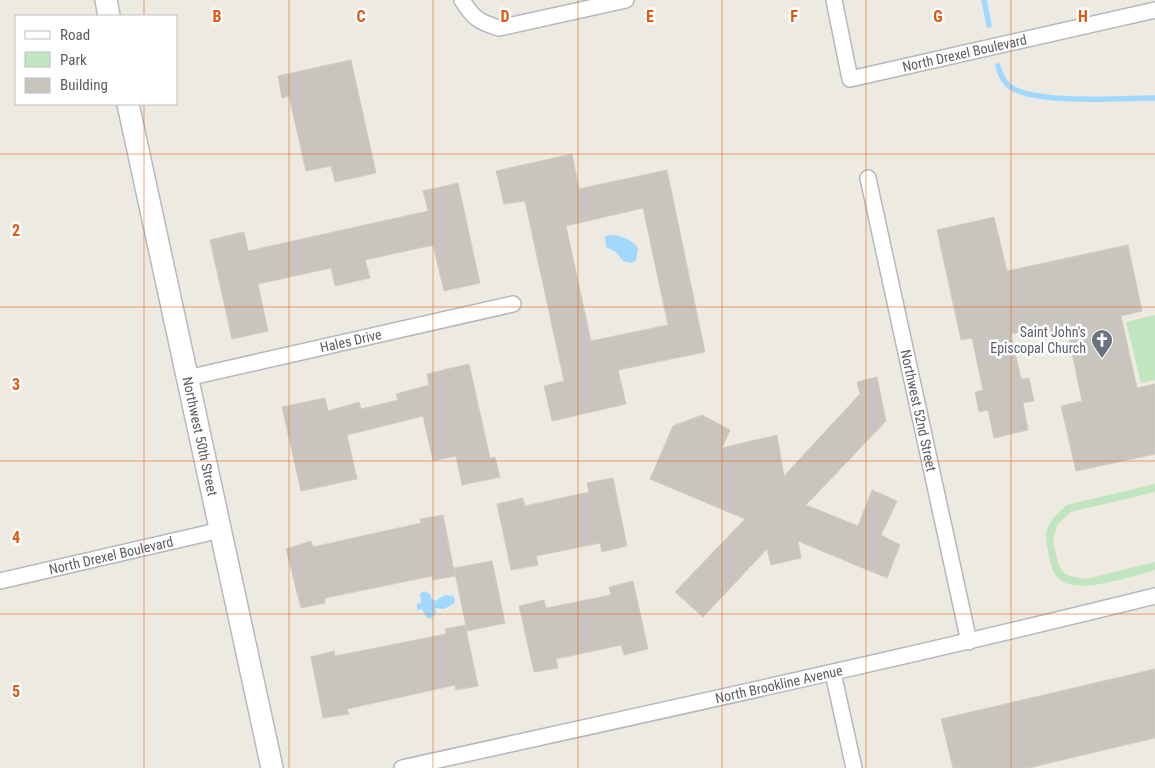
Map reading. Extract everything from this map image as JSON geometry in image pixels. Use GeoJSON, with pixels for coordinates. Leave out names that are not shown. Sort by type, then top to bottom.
{"type":"FeatureCollection","features":[{"type":"Feature","properties":{"kind":"main road"},"geometry":{"type":"LineString","coordinates":[[106,0],[109,15]]}},
{"type":"Feature","properties":{"kind":"main road","name":"Northwest 50th Street"},"geometry":{"type":"LineString","coordinates":[[128,105],[272,768]]}},
{"type":"Feature","properties":{"kind":"street"},"geometry":{"type":"LineString","coordinates":[[462,0],[470,14],[482,23],[499,28],[626,0]]}},
{"type":"Feature","properties":{"kind":"street","name":"North Drexel Boulevard"},"geometry":{"type":"LineString","coordinates":[[834,0],[850,79],[1146,8]]}},
{"type":"Feature","properties":{"kind":"street","name":"Northwest 52nd Street"},"geometry":{"type":"LineString","coordinates":[[868,178],[970,642]]}},
{"type":"Feature","properties":{"kind":"street","name":"Hales Drive"},"geometry":{"type":"LineString","coordinates":[[187,378],[513,304]]}},
{"type":"Feature","properties":{"kind":"street","name":"North Drexel Boulevard"},"geometry":{"type":"LineString","coordinates":[[0,581],[221,530]]}},
{"type":"Feature","properties":{"kind":"street","name":"North Brookline Avenue"},"geometry":{"type":"LineString","coordinates":[[402,768],[970,642],[1155,596]]}},
{"type":"Feature","properties":{"kind":"street"},"geometry":{"type":"LineString","coordinates":[[833,673],[854,768]]}},
{"type":"Feature","properties":{"kind":"green space"},"geometry":{"type":"Polygon","coordinates":[[[1155,315],[1155,380],[1141,383],[1126,322],[1155,315]]]}},
{"type":"Feature","properties":{"kind":"green space"},"geometry":{"type":"Polygon","coordinates":[[[1155,484],[1155,492],[1071,512],[1057,525],[1053,541],[1059,566],[1064,573],[1070,576],[1086,579],[1155,562],[1155,570],[1106,583],[1079,586],[1068,584],[1056,576],[1050,562],[1046,536],[1049,524],[1056,515],[1067,505],[1155,484]]]}},
{"type":"Feature","properties":{"kind":"water"},"geometry":{"type":"Polygon","coordinates":[[[614,235],[628,239],[636,245],[638,248],[636,261],[630,263],[623,261],[616,252],[606,247],[605,236],[614,235]]]}},
{"type":"Feature","properties":{"kind":"water"},"geometry":{"type":"Polygon","coordinates":[[[424,591],[430,594],[432,599],[436,601],[449,595],[454,597],[455,603],[444,609],[435,608],[436,613],[431,619],[426,617],[422,609],[417,610],[417,604],[421,603],[420,594],[424,591]]]}},
{"type":"Feature","properties":{"kind":"building"},"geometry":{"type":"Polygon","coordinates":[[[351,60],[376,173],[335,182],[331,166],[306,171],[289,96],[282,98],[278,76],[351,60]]]}},
{"type":"Feature","properties":{"kind":"building"},"geometry":{"type":"Polygon","coordinates":[[[572,154],[579,189],[667,170],[705,352],[618,370],[626,404],[552,421],[544,386],[564,381],[525,201],[504,204],[496,171],[572,154]],[[643,208],[566,226],[591,341],[668,325],[643,208]]]}},
{"type":"Feature","properties":{"kind":"building"},"geometry":{"type":"Polygon","coordinates":[[[458,183],[480,283],[444,291],[433,245],[365,260],[370,278],[335,286],[331,268],[258,284],[268,331],[232,339],[210,240],[244,232],[248,251],[428,211],[423,191],[458,183]]]}},
{"type":"Feature","properties":{"kind":"building","name":"Saint John's Episcopal Church"},"geometry":{"type":"Polygon","coordinates":[[[994,217],[1007,271],[1128,245],[1142,311],[1121,316],[1137,388],[1155,384],[1155,454],[1076,471],[1061,406],[1082,401],[1067,329],[1046,334],[1044,326],[1011,334],[1021,379],[1029,378],[1034,401],[1023,403],[1028,430],[994,438],[988,410],[979,412],[975,392],[983,390],[972,338],[961,340],[937,230],[994,217]]]}},
{"type":"Feature","properties":{"kind":"building"},"geometry":{"type":"Polygon","coordinates":[[[469,364],[490,458],[495,457],[500,477],[462,485],[456,456],[433,461],[423,416],[347,435],[357,479],[301,491],[282,407],[325,398],[328,411],[359,402],[361,409],[398,400],[396,394],[429,385],[427,374],[469,364]]]}},
{"type":"Feature","properties":{"kind":"building"},"geometry":{"type":"Polygon","coordinates":[[[877,377],[886,421],[806,505],[858,526],[872,490],[897,501],[881,535],[900,545],[887,578],[798,541],[801,558],[771,565],[767,549],[703,617],[675,592],[745,519],[650,479],[673,426],[702,415],[730,430],[722,448],[777,435],[784,476],[860,394],[857,382],[877,377]]]}},
{"type":"Feature","properties":{"kind":"building"},"geometry":{"type":"Polygon","coordinates":[[[613,478],[627,546],[602,552],[600,543],[536,556],[538,565],[511,570],[497,504],[523,498],[525,506],[589,492],[587,483],[613,478]]]}},
{"type":"Feature","properties":{"kind":"building"},"geometry":{"type":"Polygon","coordinates":[[[443,515],[455,576],[433,580],[432,576],[325,598],[325,603],[301,608],[286,549],[311,541],[313,547],[421,523],[420,519],[443,515]]]}},
{"type":"Feature","properties":{"kind":"building"},"geometry":{"type":"Polygon","coordinates":[[[492,561],[505,623],[467,631],[454,568],[492,561]]]}},
{"type":"Feature","properties":{"kind":"building"},"geometry":{"type":"Polygon","coordinates":[[[633,581],[648,649],[624,655],[621,645],[556,659],[558,668],[534,672],[519,606],[544,600],[546,608],[611,595],[609,587],[633,581]]]}},
{"type":"Feature","properties":{"kind":"building"},"geometry":{"type":"Polygon","coordinates":[[[465,625],[478,686],[456,690],[455,685],[347,709],[349,714],[323,718],[311,657],[334,651],[335,656],[446,634],[445,629],[465,625]]]}},
{"type":"Feature","properties":{"kind":"building"},"geometry":{"type":"Polygon","coordinates":[[[1155,669],[1155,738],[1028,768],[953,768],[941,719],[1155,669]]]}},
{"type":"Feature","properties":{"kind":"waterway"},"geometry":{"type":"LineString","coordinates":[[984,0],[989,25]]}},
{"type":"Feature","properties":{"kind":"waterway"},"geometry":{"type":"LineString","coordinates":[[998,66],[1002,77],[1009,86],[1021,92],[1037,96],[1079,99],[1155,98]]}},
{"type":"Feature","properties":{"kind":"place","name":"Saint John's Episcopal Church"},"geometry":{"type":"Point","coordinates":[1102,359]}}]}
